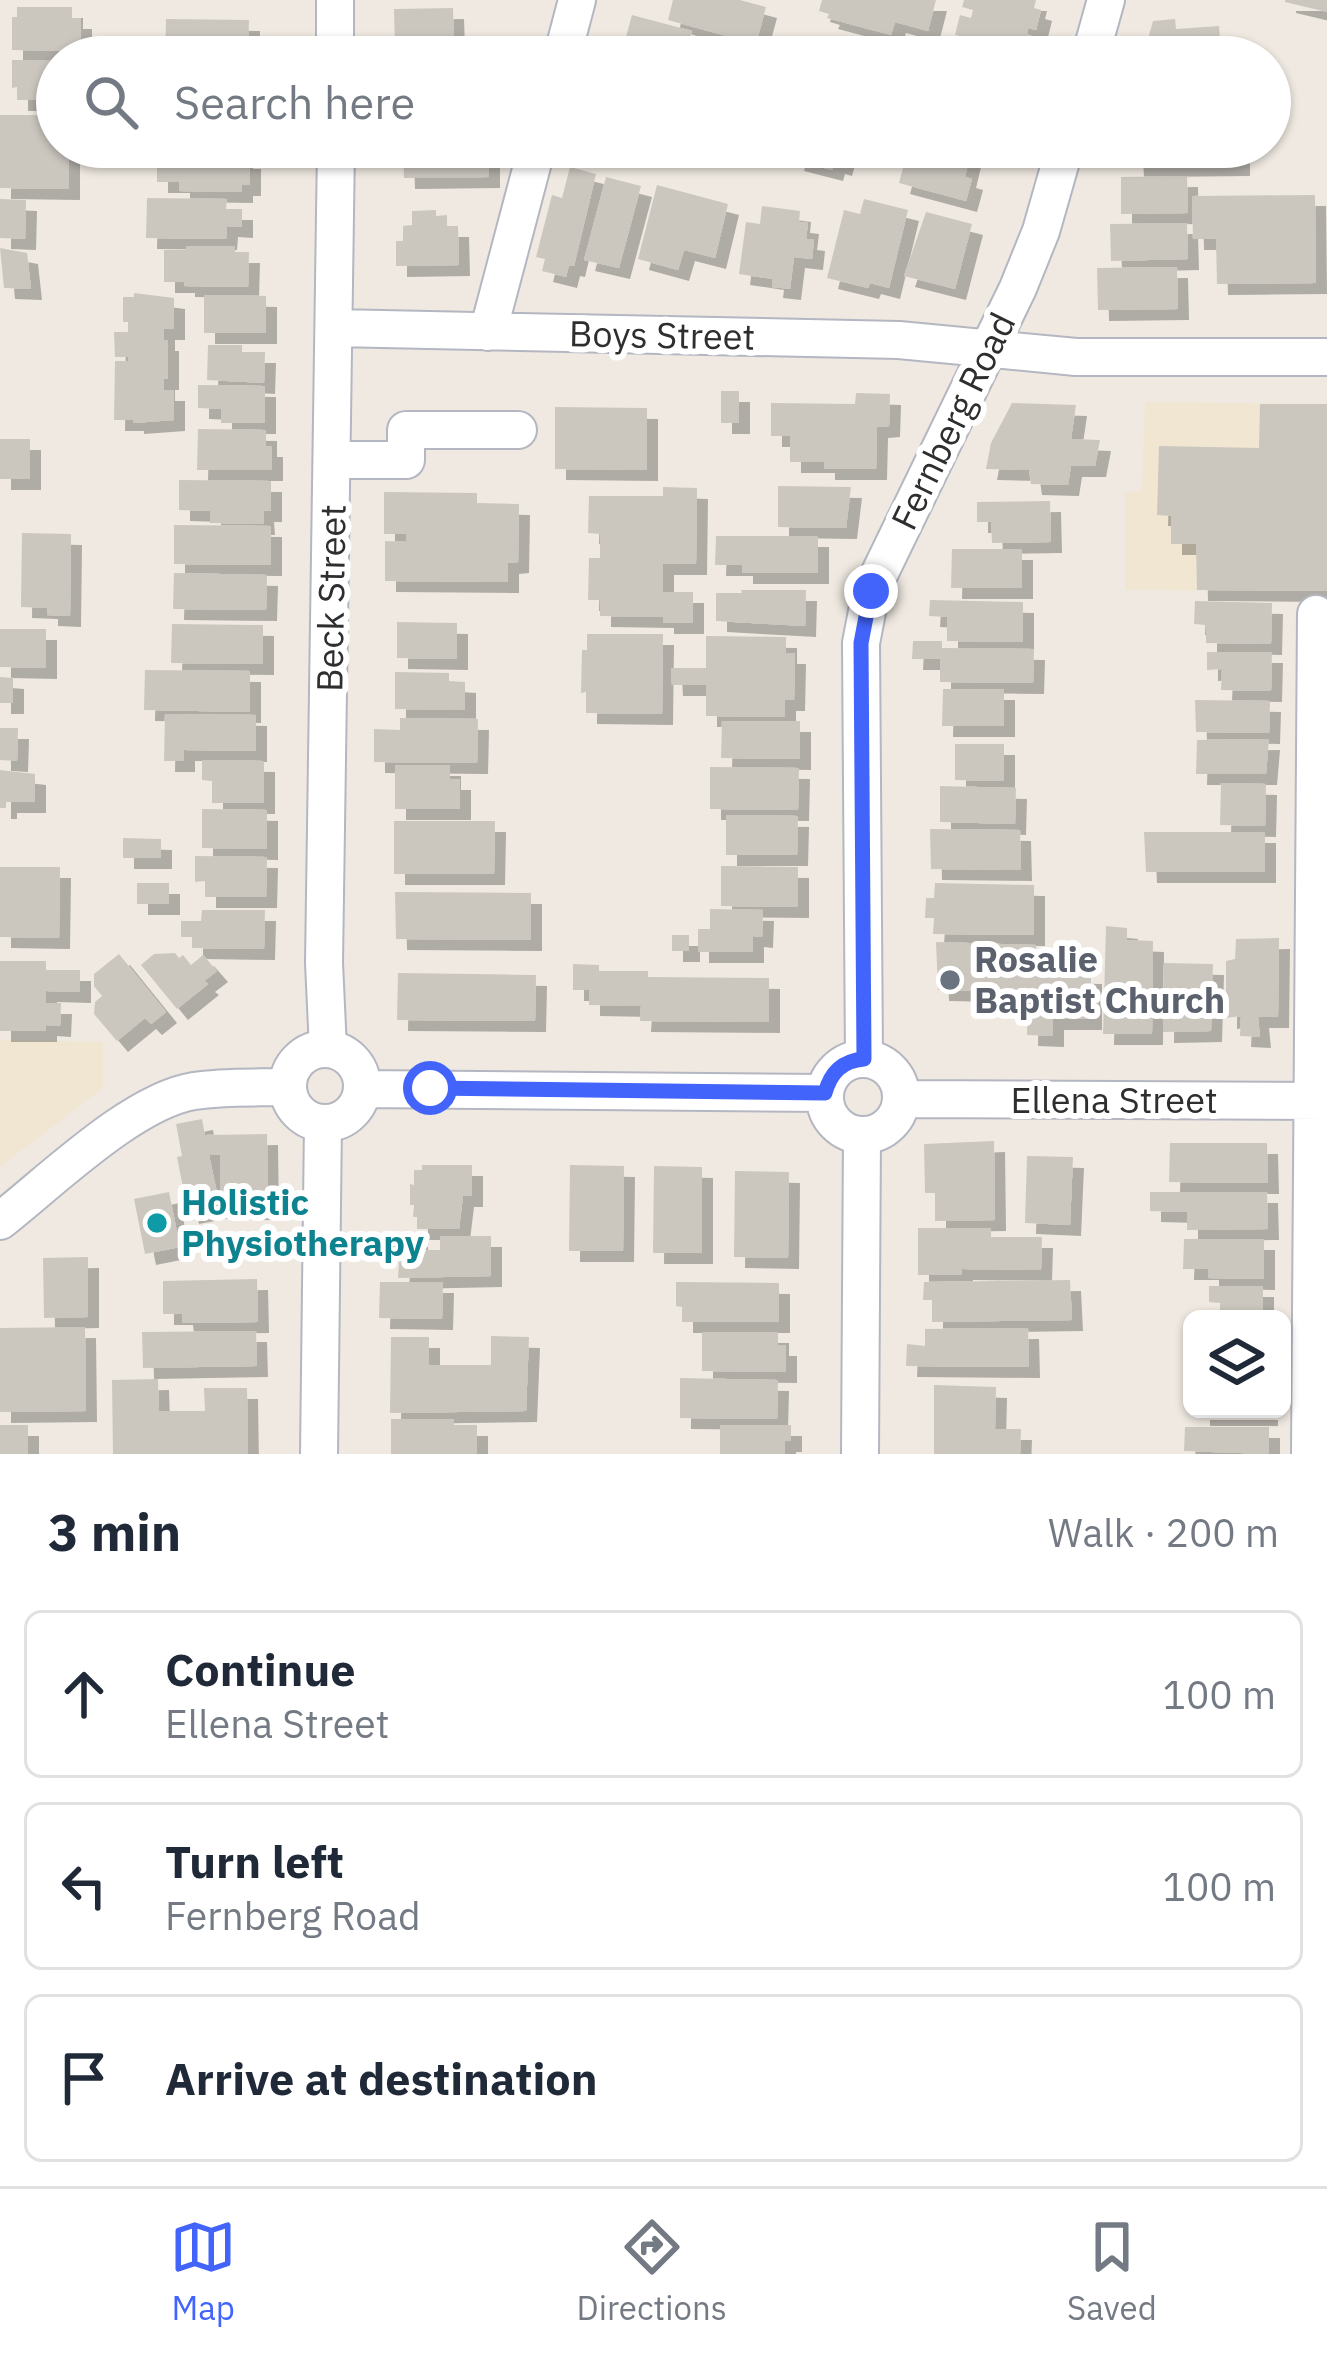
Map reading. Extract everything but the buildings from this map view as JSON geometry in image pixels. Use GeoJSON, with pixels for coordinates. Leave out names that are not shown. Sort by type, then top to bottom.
{"type":"FeatureCollection","features":[{"type":"Feature","properties":{"kind":"street"},"geometry":{"type":"LineString","coordinates":[[335,0],[335,36]]}},
{"type":"Feature","properties":{"kind":"street"},"geometry":{"type":"LineString","coordinates":[[568,36],[577,0]]}},
{"type":"Feature","properties":{"kind":"street"},"geometry":{"type":"LineString","coordinates":[[1096,36],[1106,0]]}},
{"type":"Feature","properties":{"kind":"street","name":"Beck Street"},"geometry":{"type":"LineString","coordinates":[[328,1048],[324,963],[336,168]]}},
{"type":"Feature","properties":{"kind":"street"},"geometry":{"type":"LineString","coordinates":[[488,332],[532,168]]}},
{"type":"Feature","properties":{"kind":"street","name":"Fernberg Road"},"geometry":{"type":"LineString","coordinates":[[864,1059],[861,643],[871,591],[1041,231],[1059,168]]}},
{"type":"Feature","properties":{"kind":"street","name":"Boys Street"},"geometry":{"type":"LineString","coordinates":[[336,328],[898,340],[1076,356],[1327,357]]}},
{"type":"Feature","properties":{"kind":"street"},"geometry":{"type":"LineString","coordinates":[[334,460],[406,460],[406,430],[518,430]]}},
{"type":"Feature","properties":{"kind":"street"},"geometry":{"type":"LineString","coordinates":[[1310,1454],[1320,1101],[1316,614]]}},
{"type":"Feature","properties":{"kind":"street"},"geometry":{"type":"LineString","coordinates":[[328,1048],[357,1066],[362,1089],[360,1100],[345,1118],[323,1123],[295,1107],[288,1087],[290,1074],[304,1055],[328,1048]]}},
{"type":"Feature","properties":{"kind":"street"},"geometry":{"type":"LineString","coordinates":[[864,1059],[887,1067],[900,1087],[901,1099],[884,1129],[862,1135],[839,1126],[826,1106],[825,1093],[842,1064],[864,1059]]}},
{"type":"Feature","properties":{"kind":"street"},"geometry":{"type":"LineString","coordinates":[[0,1221],[136,1115],[164,1100],[191,1091],[288,1087]]}},
{"type":"Feature","properties":{"kind":"street"},"geometry":{"type":"LineString","coordinates":[[362,1089],[825,1093]]}},
{"type":"Feature","properties":{"kind":"street","name":"Ellena Street"},"geometry":{"type":"LineString","coordinates":[[901,1099],[1320,1101]]}},
{"type":"Feature","properties":{"kind":"street"},"geometry":{"type":"LineString","coordinates":[[320,1454],[323,1123]]}},
{"type":"Feature","properties":{"kind":"street"},"geometry":{"type":"LineString","coordinates":[[860,1454],[862,1135]]}},
{"type":"Feature","properties":{"kind":"shaded area"},"geometry":{"type":"Polygon","coordinates":[[[1145,402],[1327,404],[1327,591],[1125,590],[1125,492],[1142,491],[1145,402]]]}},
{"type":"Feature","properties":{"kind":"shaded area"},"geometry":{"type":"Polygon","coordinates":[[[0,1040],[103,1042],[103,1088],[0,1167],[0,1040]]]}},
{"type":"Feature","properties":{"kind":"place","name":"Rosalie Baptist Church"},"geometry":{"type":"Point","coordinates":[950,980]}},
{"type":"Feature","properties":{"kind":"place","name":"Holistic Physiotherapy"},"geometry":{"type":"Point","coordinates":[157,1223]}},
{"type":"Feature","properties":{"kind":"route"},"geometry":{"type":"LineString","coordinates":[[430,1088],[825,1093],[842,1064],[864,1059],[861,643],[871,591]]}}]}
